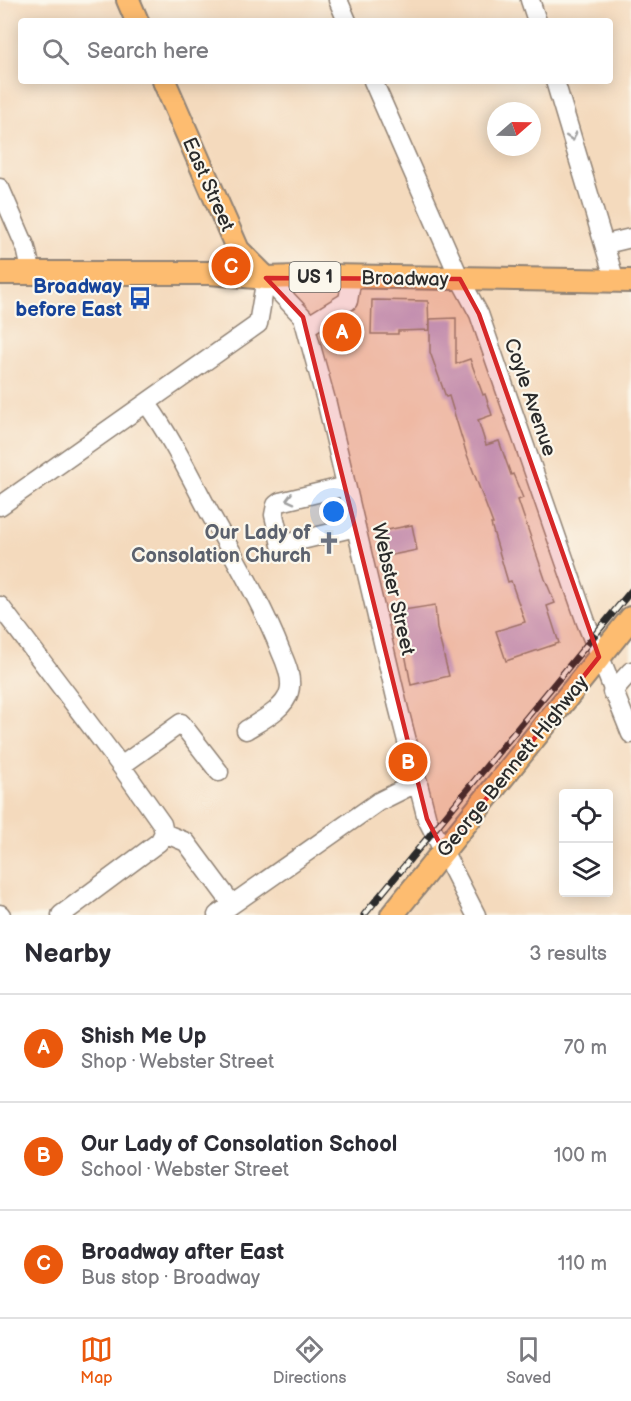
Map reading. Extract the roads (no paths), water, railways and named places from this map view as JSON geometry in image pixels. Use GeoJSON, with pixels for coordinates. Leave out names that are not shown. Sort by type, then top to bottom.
{"type":"FeatureCollection","features":[{"type":"Feature","properties":{"kind":"main road"},"geometry":{"type":"LineString","coordinates":[[128,0],[136,18]]}},
{"type":"Feature","properties":{"kind":"main road","name":"East Street"},"geometry":{"type":"LineString","coordinates":[[165,84],[238,250],[266,278]]}},
{"type":"Feature","properties":{"kind":"main road","name":"Broadway"},"geometry":{"type":"LineString","coordinates":[[0,273],[213,273],[266,278],[623,281]]}},
{"type":"Feature","properties":{"kind":"main road","name":"George Bennett Highway"},"geometry":{"type":"LineString","coordinates":[[392,915],[631,618]]}},
{"type":"Feature","properties":{"kind":"street"},"geometry":{"type":"LineString","coordinates":[[338,0],[346,18]]}},
{"type":"Feature","properties":{"kind":"street"},"geometry":{"type":"LineString","coordinates":[[530,0],[536,18]]}},
{"type":"Feature","properties":{"kind":"street","name":"Coyle Avenue"},"geometry":{"type":"LineString","coordinates":[[374,84],[460,279],[479,314],[543,503],[612,692],[631,734]]}},
{"type":"Feature","properties":{"kind":"street"},"geometry":{"type":"LineString","coordinates":[[556,84],[606,244],[623,281]]}},
{"type":"Feature","properties":{"kind":"street"},"geometry":{"type":"LineString","coordinates":[[0,188],[26,248],[32,274]]}},
{"type":"Feature","properties":{"kind":"street"},"geometry":{"type":"LineString","coordinates":[[606,244],[631,238]]}},
{"type":"Feature","properties":{"kind":"street"},"geometry":{"type":"LineString","coordinates":[[306,327],[348,301],[352,277]]}},
{"type":"Feature","properties":{"kind":"street"},"geometry":{"type":"LineString","coordinates":[[0,506],[258,324],[266,278]]}},
{"type":"Feature","properties":{"kind":"street","name":"Webster Street"},"geometry":{"type":"LineString","coordinates":[[266,278],[303,317],[427,819],[476,915]]}},
{"type":"Feature","properties":{"kind":"street"},"geometry":{"type":"LineString","coordinates":[[147,404],[181,459],[274,635],[290,679],[289,692],[283,703],[246,730]]}},
{"type":"Feature","properties":{"kind":"street"},"geometry":{"type":"LineString","coordinates":[[346,486],[280,502],[276,505],[274,515],[281,545],[356,527]]}},
{"type":"Feature","properties":{"kind":"street"},"geometry":{"type":"LineString","coordinates":[[0,606],[121,766],[162,824],[164,833],[159,843],[62,915]]}},
{"type":"Feature","properties":{"kind":"street"},"geometry":{"type":"LineString","coordinates":[[612,692],[631,671]]}},
{"type":"Feature","properties":{"kind":"street"},"geometry":{"type":"LineString","coordinates":[[121,766],[182,723],[219,772]]}},
{"type":"Feature","properties":{"kind":"street"},"geometry":{"type":"LineString","coordinates":[[164,833],[186,842],[224,910],[378,802],[418,782]]}},
{"type":"Feature","properties":{"kind":"railway"},"geometry":{"type":"LineString","coordinates":[[364,915],[631,591]]}},
{"type":"Feature","properties":{"kind":"place","name":"Broadway after East"},"geometry":{"type":"Point","coordinates":[231,266]}},
{"type":"Feature","properties":{"kind":"place","name":"Broadway before East"},"geometry":{"type":"Point","coordinates":[140,298]}},
{"type":"Feature","properties":{"kind":"place","name":"Shish Me Up"},"geometry":{"type":"Point","coordinates":[342,332]}},
{"type":"Feature","properties":{"kind":"place","name":"Our Lady of Consolation Church"},"geometry":{"type":"Point","coordinates":[329,543]}},
{"type":"Feature","properties":{"kind":"place","name":"Our Lady of Consolation School"},"geometry":{"type":"Point","coordinates":[408,762]}}]}
